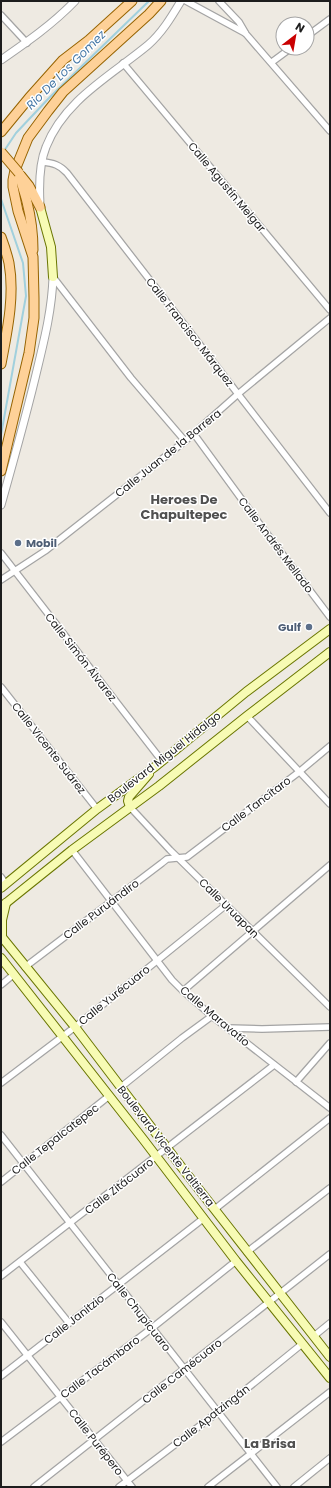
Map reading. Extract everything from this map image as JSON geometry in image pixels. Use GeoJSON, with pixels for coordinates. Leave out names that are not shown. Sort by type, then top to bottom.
{"type":"FeatureCollection","features":[{"type":"Feature","properties":{"kind":"main road"},"geometry":{"type":"LineString","coordinates":[[1,132],[29,98],[82,39],[125,1]]}},
{"type":"Feature","properties":{"kind":"main road"},"geometry":{"type":"LineString","coordinates":[[63,60],[89,40],[132,1]]}},
{"type":"Feature","properties":{"kind":"main road"},"geometry":{"type":"LineString","coordinates":[[32,257],[18,211],[13,187],[15,170],[28,138],[63,92],[149,14],[161,1]]}},
{"type":"Feature","properties":{"kind":"main road"},"geometry":{"type":"LineString","coordinates":[[1,152],[29,186],[40,207],[52,247],[53,277]]}},
{"type":"Feature","properties":{"kind":"main road"},"geometry":{"type":"LineString","coordinates":[[1,471],[30,346],[34,305],[32,228],[20,174]]}},
{"type":"Feature","properties":{"kind":"main road"},"geometry":{"type":"LineString","coordinates":[[1,237],[9,263],[11,292],[1,364]]}},
{"type":"Feature","properties":{"kind":"main road","name":"Boulevard Miguel Hidalgo"},"geometry":{"type":"LineString","coordinates":[[3,883],[97,809],[159,763],[246,692],[330,629]]}},
{"type":"Feature","properties":{"kind":"main road","name":"Boulevard Miguel Hidalgo"},"geometry":{"type":"LineString","coordinates":[[4,905],[72,850],[159,786],[330,652]]}},
{"type":"Feature","properties":{"kind":"main road"},"geometry":{"type":"LineString","coordinates":[[130,807],[128,801],[129,797],[159,763]]}},
{"type":"Feature","properties":{"kind":"main road"},"geometry":{"type":"LineString","coordinates":[[2,937],[4,905]]}},
{"type":"Feature","properties":{"kind":"main road","name":"Boulevard Vicente Valtierra"},"geometry":{"type":"LineString","coordinates":[[2,937],[75,1027],[247,1252],[330,1357]]}},
{"type":"Feature","properties":{"kind":"main road","name":"Boulevard Vicente Valtierra"},"geometry":{"type":"LineString","coordinates":[[1,958],[236,1261],[330,1378]]}},
{"type":"Feature","properties":{"kind":"street"},"geometry":{"type":"LineString","coordinates":[[1,60],[27,43],[75,1]]}},
{"type":"Feature","properties":{"kind":"street"},"geometry":{"type":"LineString","coordinates":[[40,207],[40,185],[43,162],[46,147],[52,133],[70,108],[157,37],[181,1]]}},
{"type":"Feature","properties":{"kind":"street"},"geometry":{"type":"LineString","coordinates":[[186,1],[246,34]]}},
{"type":"Feature","properties":{"kind":"street"},"geometry":{"type":"LineString","coordinates":[[219,1],[239,22],[246,34],[272,62],[330,131]]}},
{"type":"Feature","properties":{"kind":"street"},"geometry":{"type":"LineString","coordinates":[[1,15],[27,43]]}},
{"type":"Feature","properties":{"kind":"street"},"geometry":{"type":"LineString","coordinates":[[315,30],[330,19]]}},
{"type":"Feature","properties":{"kind":"street"},"geometry":{"type":"LineString","coordinates":[[272,62],[280,56]]}},
{"type":"Feature","properties":{"kind":"street","name":"Calle Agustín Melgar"},"geometry":{"type":"LineString","coordinates":[[123,64],[330,310]]}},
{"type":"Feature","properties":{"kind":"street","name":"Calle Francisco Márquez"},"geometry":{"type":"LineString","coordinates":[[43,162],[55,164],[64,169],[330,513]]}},
{"type":"Feature","properties":{"kind":"street"},"geometry":{"type":"LineString","coordinates":[[53,277],[131,378],[185,441]]}},
{"type":"Feature","properties":{"kind":"street"},"geometry":{"type":"LineString","coordinates":[[1,505],[48,326],[53,296],[53,277]]}},
{"type":"Feature","properties":{"kind":"street","name":"Calle Juan de la Barrera"},"geometry":{"type":"LineString","coordinates":[[1,580],[45,551],[194,434],[238,394],[330,318]]}},
{"type":"Feature","properties":{"kind":"street","name":"Calle Andrés Mellado"},"geometry":{"type":"LineString","coordinates":[[194,434],[330,617]]}},
{"type":"Feature","properties":{"kind":"street","name":"Calle Simón Álvarez"},"geometry":{"type":"LineString","coordinates":[[1,553],[159,763]]}},
{"type":"Feature","properties":{"kind":"street","name":"Calle Vicente Suárez"},"geometry":{"type":"LineString","coordinates":[[1,687],[97,809]]}},
{"type":"Feature","properties":{"kind":"street"},"geometry":{"type":"LineString","coordinates":[[247,716],[330,804]]}},
{"type":"Feature","properties":{"kind":"street","name":"Calle Tancítaro"},"geometry":{"type":"LineString","coordinates":[[180,858],[187,857],[299,772],[330,746]]}},
{"type":"Feature","properties":{"kind":"street","name":"Calle Uruapan"},"geometry":{"type":"LineString","coordinates":[[130,807],[252,932],[305,981],[330,1007]]}},
{"type":"Feature","properties":{"kind":"street","name":"Calle Maravatío"},"geometry":{"type":"LineString","coordinates":[[72,850],[172,980],[212,1016],[330,1108]]}},
{"type":"Feature","properties":{"kind":"street","name":"Calle Puruándiro"},"geometry":{"type":"LineString","coordinates":[[25,967],[168,859],[180,858]]}},
{"type":"Feature","properties":{"kind":"street"},"geometry":{"type":"LineString","coordinates":[[183,991],[330,865]]}},
{"type":"Feature","properties":{"kind":"street","name":"Calle Yurécuaro"},"geometry":{"type":"LineString","coordinates":[[1,1084],[75,1027],[226,905]]}},
{"type":"Feature","properties":{"kind":"street"},"geometry":{"type":"LineString","coordinates":[[1,985],[14,975]]}},
{"type":"Feature","properties":{"kind":"street"},"geometry":{"type":"LineString","coordinates":[[121,1087],[212,1016]]}},
{"type":"Feature","properties":{"kind":"street"},"geometry":{"type":"LineString","coordinates":[[228,1028],[330,1028]]}},
{"type":"Feature","properties":{"kind":"street"},"geometry":{"type":"LineString","coordinates":[[296,1082],[330,1043]]}},
{"type":"Feature","properties":{"kind":"street","name":"Calle Zitácuaro"},"geometry":{"type":"LineString","coordinates":[[1,1276],[274,1065]]}},
{"type":"Feature","properties":{"kind":"street","name":"Calle Tepalcatepec"},"geometry":{"type":"LineString","coordinates":[[1,1182],[109,1096]]}},
{"type":"Feature","properties":{"kind":"street"},"geometry":{"type":"LineString","coordinates":[[215,1209],[330,1118]]}},
{"type":"Feature","properties":{"kind":"street","name":"Calle Chupícuaro"},"geometry":{"type":"LineString","coordinates":[[1,1135],[69,1224],[277,1487]]}},
{"type":"Feature","properties":{"kind":"street"},"geometry":{"type":"LineString","coordinates":[[247,1252],[330,1188]]}},
{"type":"Feature","properties":{"kind":"street","name":"Calle Janitzio"},"geometry":{"type":"LineString","coordinates":[[1,1376],[204,1218]]}},
{"type":"Feature","properties":{"kind":"street","name":"Calle Camécuaro"},"geometry":{"type":"LineString","coordinates":[[34,1487],[185,1370],[330,1254]]}},
{"type":"Feature","properties":{"kind":"street","name":"Calle Tacámbaro"},"geometry":{"type":"LineString","coordinates":[[1,1442],[152,1328],[236,1261]]}},
{"type":"Feature","properties":{"kind":"street"},"geometry":{"type":"LineString","coordinates":[[20,1262],[69,1323]]}},
{"type":"Feature","properties":{"kind":"street","name":"Calle Purépero"},"geometry":{"type":"LineString","coordinates":[[1,1322],[132,1487]]}},
{"type":"Feature","properties":{"kind":"street"},"geometry":{"type":"LineString","coordinates":[[314,1336],[330,1323]]}},
{"type":"Feature","properties":{"kind":"street","name":"Calle Apatzingán"},"geometry":{"type":"LineString","coordinates":[[119,1487],[218,1412],[302,1344]]}},
{"type":"Feature","properties":{"kind":"street"},"geometry":{"type":"LineString","coordinates":[[208,1487],[330,1392]]}},
{"type":"Feature","properties":{"kind":"street"},"geometry":{"type":"LineString","coordinates":[[294,1487],[330,1458]]}},
{"type":"Feature","properties":{"kind":"waterway","name":"Rio De Los Gomez"},"geometry":{"type":"LineString","coordinates":[[4,151],[16,133],[49,98],[149,1]]}},
{"type":"Feature","properties":{"kind":"waterway","name":"Rio De Los Gomez"},"geometry":{"type":"LineString","coordinates":[[1,199],[23,263],[26,296],[1,435]]}},
{"type":"Feature","properties":{"kind":"place","name":"Mobil"},"geometry":{"type":"Point","coordinates":[18,543]}},
{"type":"Feature","properties":{"kind":"place","name":"Gulf"},"geometry":{"type":"Point","coordinates":[309,627]}},
{"type":"Feature","properties":{"kind":"district","name":"Heroes De Chapultepec"},"geometry":{"type":"Point","coordinates":[184,506]}},
{"type":"Feature","properties":{"kind":"district","name":"La Brisa"},"geometry":{"type":"Point","coordinates":[270,1443]}}]}
